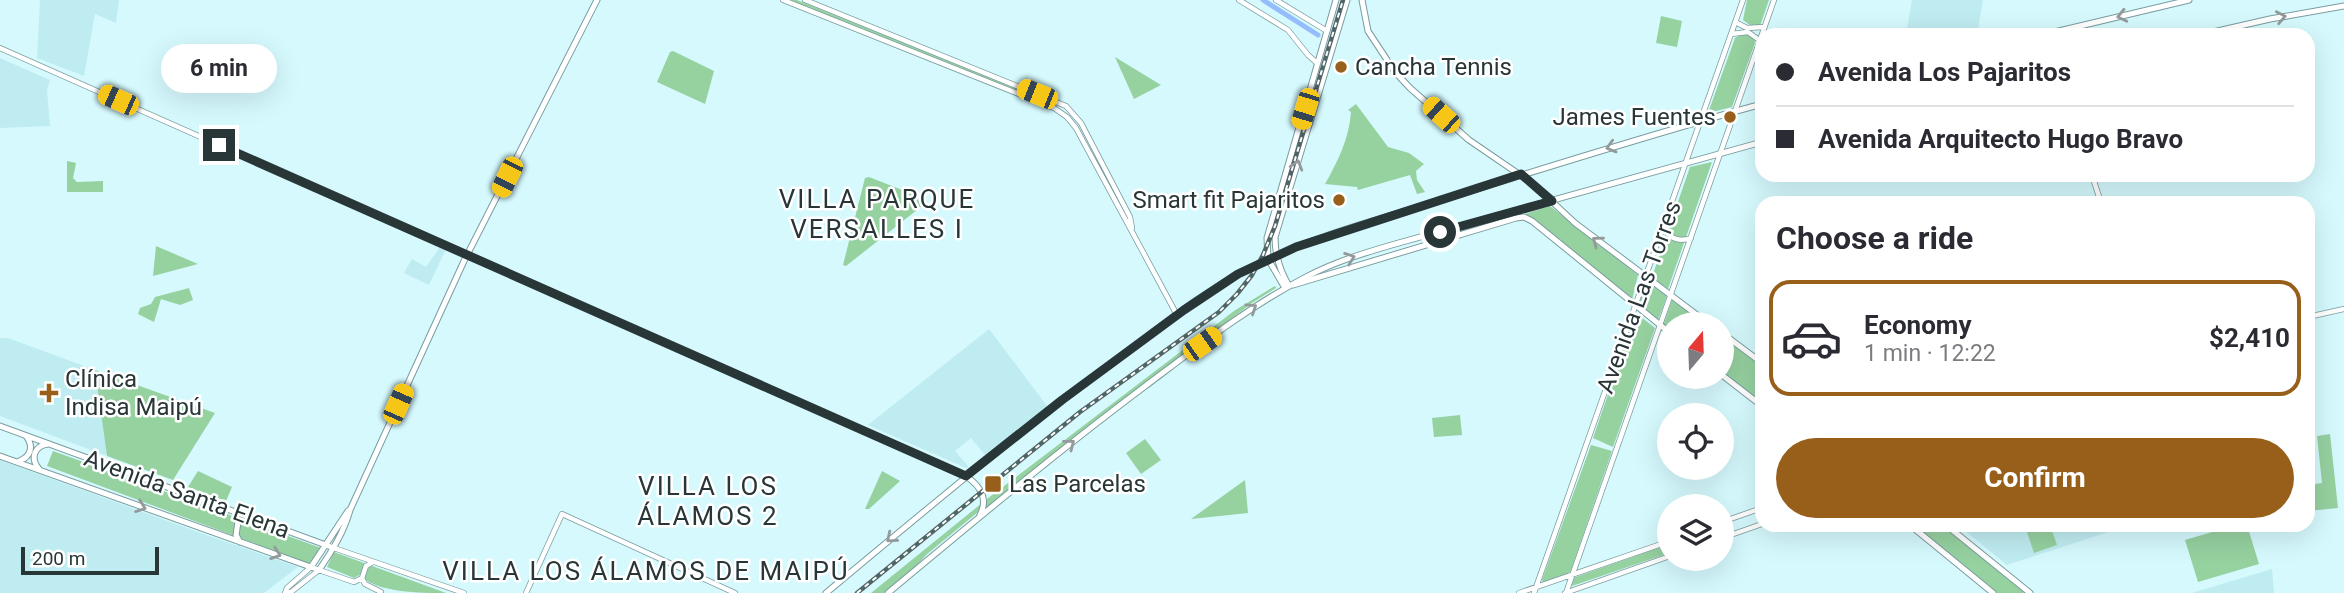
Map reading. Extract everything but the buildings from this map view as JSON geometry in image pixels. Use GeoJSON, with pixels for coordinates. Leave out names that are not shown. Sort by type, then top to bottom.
{"type":"FeatureCollection","features":[{"type":"Feature","properties":{"kind":"main road"},"geometry":{"type":"LineString","coordinates":[[319,570],[350,510],[467,255],[597,0]]}},
{"type":"Feature","properties":{"kind":"main road"},"geometry":{"type":"LineString","coordinates":[[1287,287],[1268,259],[1267,238],[1336,0]]}},
{"type":"Feature","properties":{"kind":"main road"},"geometry":{"type":"LineString","coordinates":[[1287,287],[1277,255],[1277,230],[1347,0]]}},
{"type":"Feature","properties":{"kind":"main road"},"geometry":{"type":"LineString","coordinates":[[1362,0],[1367,31],[1400,78],[1469,140],[1521,174],[1575,223],[1693,312]]}},
{"type":"Feature","properties":{"kind":"main road"},"geometry":{"type":"LineString","coordinates":[[2072,28],[2189,0]]}},
{"type":"Feature","properties":{"kind":"main road"},"geometry":{"type":"LineString","coordinates":[[2231,28],[2344,6]]}},
{"type":"Feature","properties":{"kind":"main road"},"geometry":{"type":"LineString","coordinates":[[828,591],[1062,400],[1220,285],[1268,259],[1327,236],[1521,174],[1755,106]]}},
{"type":"Feature","properties":{"kind":"main road"},"geometry":{"type":"LineString","coordinates":[[888,593],[1146,385],[1252,309],[1315,272],[1364,253],[1755,144]]}},
{"type":"Feature","properties":{"kind":"main road"},"geometry":{"type":"LineString","coordinates":[[1509,178],[1512,172],[1510,167]]}},
{"type":"Feature","properties":{"kind":"main road"},"geometry":{"type":"LineString","coordinates":[[1287,287],[1516,218],[1526,218],[1657,321]]}},
{"type":"Feature","properties":{"kind":"main road"},"geometry":{"type":"LineString","coordinates":[[1734,342],[1755,358]]}},
{"type":"Feature","properties":{"kind":"main road"},"geometry":{"type":"LineString","coordinates":[[1734,384],[1755,401]]}},
{"type":"Feature","properties":{"kind":"main road","name":"Avenida Santa Elena"},"geometry":{"type":"LineString","coordinates":[[0,426],[331,547]]}},
{"type":"Feature","properties":{"kind":"main road"},"geometry":{"type":"LineString","coordinates":[[16,461],[25,458],[29,453],[30,443],[25,436]]}},
{"type":"Feature","properties":{"kind":"main road"},"geometry":{"type":"LineString","coordinates":[[40,470],[35,464],[34,454],[41,445],[48,444]]}},
{"type":"Feature","properties":{"kind":"main road","name":"Avenida Santa Elena"},"geometry":{"type":"LineString","coordinates":[[0,456],[319,570]]}},
{"type":"Feature","properties":{"kind":"main road"},"geometry":{"type":"LineString","coordinates":[[966,476],[975,482],[984,495],[984,506],[979,518]]}},
{"type":"Feature","properties":{"kind":"main road"},"geometry":{"type":"LineString","coordinates":[[235,512],[236,537],[240,542]]}},
{"type":"Feature","properties":{"kind":"main road"},"geometry":{"type":"LineString","coordinates":[[218,534],[229,533],[243,520],[250,518]]}},
{"type":"Feature","properties":{"kind":"main road"},"geometry":{"type":"LineString","coordinates":[[1919,532],[1993,593]]}},
{"type":"Feature","properties":{"kind":"main road"},"geometry":{"type":"LineString","coordinates":[[1955,532],[2030,593]]}},
{"type":"Feature","properties":{"kind":"main road"},"geometry":{"type":"LineString","coordinates":[[312,567],[331,547]]}},
{"type":"Feature","properties":{"kind":"street"},"geometry":{"type":"LineString","coordinates":[[783,0],[1061,111],[1076,128],[1177,315]]}},
{"type":"Feature","properties":{"kind":"street"},"geometry":{"type":"LineString","coordinates":[[805,0],[1066,106],[1081,122],[1130,217],[1133,232]]}},
{"type":"Feature","properties":{"kind":"street"},"geometry":{"type":"LineString","coordinates":[[1239,0],[1288,30],[1318,64]]}},
{"type":"Feature","properties":{"kind":"street"},"geometry":{"type":"LineString","coordinates":[[1276,0],[1327,31]]}},
{"type":"Feature","properties":{"kind":"street","name":"Avenida Las Torres"},"geometry":{"type":"LineString","coordinates":[[1535,590],[1743,0]]}},
{"type":"Feature","properties":{"kind":"street","name":"Avenida Las Torres"},"geometry":{"type":"LineString","coordinates":[[1765,26],[1774,0]]}},
{"type":"Feature","properties":{"kind":"street"},"geometry":{"type":"LineString","coordinates":[[1735,22],[1747,28],[1765,26]]}},
{"type":"Feature","properties":{"kind":"street"},"geometry":{"type":"LineString","coordinates":[[1731,34],[1748,32],[1755,36]]}},
{"type":"Feature","properties":{"kind":"street"},"geometry":{"type":"LineString","coordinates":[[0,48],[966,476]]}},
{"type":"Feature","properties":{"kind":"street","name":"Avenida Las Torres"},"geometry":{"type":"LineString","coordinates":[[1664,312],[1755,56]]}},
{"type":"Feature","properties":{"kind":"street"},"geometry":{"type":"LineString","coordinates":[[1664,227],[1672,237],[1681,240],[1691,238]]}},
{"type":"Feature","properties":{"kind":"street"},"geometry":{"type":"LineString","coordinates":[[2315,315],[2344,309]]}},
{"type":"Feature","properties":{"kind":"street","name":"Avenida Las Torres"},"geometry":{"type":"LineString","coordinates":[[1566,593],[1657,332]]}},
{"type":"Feature","properties":{"kind":"street"},"geometry":{"type":"LineString","coordinates":[[1734,518],[1755,510]]}},
{"type":"Feature","properties":{"kind":"street"},"geometry":{"type":"LineString","coordinates":[[526,593],[562,514],[735,593]]}},
{"type":"Feature","properties":{"kind":"street"},"geometry":{"type":"LineString","coordinates":[[1734,534],[1755,526]]}},
{"type":"Feature","properties":{"kind":"street"},"geometry":{"type":"LineString","coordinates":[[1519,593],[1535,590],[1572,574],[1657,545]]}},
{"type":"Feature","properties":{"kind":"street","name":"Avenida Santa Elena"},"geometry":{"type":"LineString","coordinates":[[331,547],[464,593]]}},
{"type":"Feature","properties":{"kind":"street"},"geometry":{"type":"LineString","coordinates":[[360,557],[365,567],[362,578],[365,584],[381,592]]}},
{"type":"Feature","properties":{"kind":"street"},"geometry":{"type":"LineString","coordinates":[[1566,593],[1657,561]]}},
{"type":"Feature","properties":{"kind":"street"},"geometry":{"type":"LineString","coordinates":[[365,567],[374,562]]}},
{"type":"Feature","properties":{"kind":"street"},"geometry":{"type":"LineString","coordinates":[[285,593],[287,588],[312,567]]}},
{"type":"Feature","properties":{"kind":"street"},"geometry":{"type":"LineString","coordinates":[[285,593],[291,592],[319,570]]}},
{"type":"Feature","properties":{"kind":"street","name":"Avenida Santa Elena"},"geometry":{"type":"LineString","coordinates":[[319,570],[356,582],[362,578]]}},
{"type":"Feature","properties":{"kind":"street"},"geometry":{"type":"LineString","coordinates":[[828,591],[837,593]]}},
{"type":"Feature","properties":{"kind":"shaded area"},"geometry":{"type":"Polygon","coordinates":[[[40,0],[119,0],[116,23],[95,14],[84,76],[37,58],[40,0]]]}},
{"type":"Feature","properties":{"kind":"shaded area"},"geometry":{"type":"Polygon","coordinates":[[[1912,0],[1983,0],[1978,28],[1907,28],[1912,0]]]}},
{"type":"Feature","properties":{"kind":"shaded area"},"geometry":{"type":"Polygon","coordinates":[[[0,58],[50,80],[47,90],[50,126],[0,128],[0,58]]]}},
{"type":"Feature","properties":{"kind":"shaded area"},"geometry":{"type":"Polygon","coordinates":[[[440,247],[446,249],[429,285],[404,273],[412,259],[426,267],[440,247]]]}},
{"type":"Feature","properties":{"kind":"shaded area"},"geometry":{"type":"Polygon","coordinates":[[[989,329],[1047,406],[985,455],[971,438],[955,451],[969,467],[966,468],[868,425],[989,329]]]}},
{"type":"Feature","properties":{"kind":"shaded area","name":"Clínica Indisa Maipú"},"geometry":{"type":"Polygon","coordinates":[[[0,338],[8,338],[95,370],[107,456],[0,416],[0,338]]]}},
{"type":"Feature","properties":{"kind":"shaded area"},"geometry":{"type":"Polygon","coordinates":[[[0,460],[298,567],[264,593],[0,593],[0,460]]]}},
{"type":"Feature","properties":{"kind":"shaded area"},"geometry":{"type":"Polygon","coordinates":[[[1967,532],[2108,532],[2007,565],[1967,532]]]}},
{"type":"Feature","properties":{"kind":"shaded area"},"geometry":{"type":"Polygon","coordinates":[[[2272,569],[2274,593],[2192,593],[2272,569]]]}},
{"type":"Feature","properties":{"kind":"green space"},"geometry":{"type":"Polygon","coordinates":[[[789,0],[797,0],[1055,104],[1052,106],[789,0]]]}},
{"type":"Feature","properties":{"kind":"green space"},"geometry":{"type":"Polygon","coordinates":[[[1747,0],[1769,0],[1760,26],[1751,26],[1743,20],[1747,0]]]}},
{"type":"Feature","properties":{"kind":"green space"},"geometry":{"type":"Polygon","coordinates":[[[1661,16],[1682,21],[1677,47],[1656,43],[1661,16]]]}},
{"type":"Feature","properties":{"kind":"green space"},"geometry":{"type":"Polygon","coordinates":[[[1744,33],[1754,38],[1755,43],[1732,107],[1708,113],[1735,38],[1744,33]]]}},
{"type":"Feature","properties":{"kind":"green space"},"geometry":{"type":"Polygon","coordinates":[[[673,51],[714,71],[705,104],[657,82],[670,52],[673,51]]]}},
{"type":"Feature","properties":{"kind":"green space"},"geometry":{"type":"Polygon","coordinates":[[[1115,57],[1161,85],[1134,99],[1115,57]]]}},
{"type":"Feature","properties":{"kind":"green space"},"geometry":{"type":"Polygon","coordinates":[[[1356,104],[1388,147],[1409,153],[1424,164],[1416,171],[1417,180],[1425,192],[1417,194],[1410,175],[1358,190],[1357,187],[1325,184],[1345,141],[1351,112],[1348,110],[1356,104]]]}},
{"type":"Feature","properties":{"kind":"green space"},"geometry":{"type":"Polygon","coordinates":[[[67,161],[76,163],[73,178],[77,182],[103,181],[103,192],[67,192],[67,161]]]}},
{"type":"Feature","properties":{"kind":"green space"},"geometry":{"type":"Polygon","coordinates":[[[1712,162],[1668,289],[1652,277],[1690,167],[1712,162]]]}},
{"type":"Feature","properties":{"kind":"green space"},"geometry":{"type":"Polygon","coordinates":[[[869,177],[915,195],[922,206],[846,266],[843,265],[865,178],[869,177]]]}},
{"type":"Feature","properties":{"kind":"green space"},"geometry":{"type":"Polygon","coordinates":[[[1550,206],[1638,275],[1632,300],[1525,214],[1550,206]]]}},
{"type":"Feature","properties":{"kind":"green space"},"geometry":{"type":"Polygon","coordinates":[[[156,246],[198,264],[153,276],[156,246]]]}},
{"type":"Feature","properties":{"kind":"green space"},"geometry":{"type":"Polygon","coordinates":[[[1647,282],[1667,296],[1661,312],[1657,312],[1657,319],[1638,306],[1647,282]]]}},
{"type":"Feature","properties":{"kind":"green space"},"geometry":{"type":"Polygon","coordinates":[[[1275,286],[1276,288],[1098,418],[985,509],[987,499],[1234,311],[1275,286]]]}},
{"type":"Feature","properties":{"kind":"green space"},"geometry":{"type":"Polygon","coordinates":[[[189,288],[193,300],[180,305],[161,299],[154,322],[138,314],[140,308],[151,304],[155,297],[189,288]]]}},
{"type":"Feature","properties":{"kind":"green space"},"geometry":{"type":"Polygon","coordinates":[[[1672,300],[1688,312],[1668,312],[1672,300]]]}},
{"type":"Feature","properties":{"kind":"green space"},"geometry":{"type":"Polygon","coordinates":[[[1636,313],[1655,328],[1613,447],[1593,438],[1636,313]]]}},
{"type":"Feature","properties":{"kind":"green space"},"geometry":{"type":"Polygon","coordinates":[[[1734,346],[1755,362],[1755,399],[1734,382],[1734,346]]]}},
{"type":"Feature","properties":{"kind":"green space"},"geometry":{"type":"Polygon","coordinates":[[[95,370],[215,413],[173,480],[107,456],[95,370]]]}},
{"type":"Feature","properties":{"kind":"green space"},"geometry":{"type":"Polygon","coordinates":[[[1460,415],[1462,435],[1434,437],[1432,418],[1460,415]]]}},
{"type":"Feature","properties":{"kind":"green space"},"geometry":{"type":"Polygon","coordinates":[[[2330,434],[2338,508],[2315,510],[2315,484],[2322,483],[2317,436],[2330,434]]]}},
{"type":"Feature","properties":{"kind":"green space"},"geometry":{"type":"Polygon","coordinates":[[[1145,439],[1161,460],[1141,474],[1126,453],[1145,439]]]}},
{"type":"Feature","properties":{"kind":"green space"},"geometry":{"type":"Polygon","coordinates":[[[1591,445],[1612,451],[1570,573],[1544,583],[1542,580],[1591,445]]]}},
{"type":"Feature","properties":{"kind":"green space"},"geometry":{"type":"Polygon","coordinates":[[[53,451],[321,548],[313,562],[307,563],[47,466],[53,451]]]}},
{"type":"Feature","properties":{"kind":"green space"},"geometry":{"type":"Polygon","coordinates":[[[198,471],[232,487],[226,501],[188,487],[198,471]]]}},
{"type":"Feature","properties":{"kind":"green space"},"geometry":{"type":"Polygon","coordinates":[[[882,471],[900,481],[869,509],[865,509],[882,471]]]}},
{"type":"Feature","properties":{"kind":"green space"},"geometry":{"type":"Polygon","coordinates":[[[1245,480],[1248,513],[1191,519],[1245,480]]]}},
{"type":"Feature","properties":{"kind":"green space"},"geometry":{"type":"Polygon","coordinates":[[[982,503],[978,512],[926,555],[915,568],[884,593],[871,593],[982,503]]]}},
{"type":"Feature","properties":{"kind":"green space"},"geometry":{"type":"Polygon","coordinates":[[[1923,532],[1952,532],[2026,593],[1997,593],[1923,532]]]}},
{"type":"Feature","properties":{"kind":"green space"},"geometry":{"type":"Polygon","coordinates":[[[2027,532],[2052,532],[2057,545],[2034,553],[2027,532]]]}},
{"type":"Feature","properties":{"kind":"green space"},"geometry":{"type":"Polygon","coordinates":[[[2212,532],[2249,532],[2259,564],[2198,582],[2185,540],[2212,532]]]}},
{"type":"Feature","properties":{"kind":"green space"},"geometry":{"type":"Polygon","coordinates":[[[1657,548],[1657,557],[1572,586],[1573,578],[1657,548]]]}},
{"type":"Feature","properties":{"kind":"green space"},"geometry":{"type":"Polygon","coordinates":[[[334,552],[446,593],[400,591],[377,585],[359,575],[354,578],[327,567],[334,552]]]}},
{"type":"Feature","properties":{"kind":"waterway"},"geometry":{"type":"LineString","coordinates":[[1263,0],[1318,35]]}},
{"type":"Feature","properties":{"kind":"railway"},"geometry":{"type":"LineString","coordinates":[[857,593],[1080,412],[1219,312],[1237,294],[1252,275],[1275,226],[1343,0]]}},
{"type":"Feature","properties":{"kind":"place","name":"Cancha Tennis"},"geometry":{"type":"Point","coordinates":[1341,67]}},
{"type":"Feature","properties":{"kind":"place","name":"James Fuentes"},"geometry":{"type":"Point","coordinates":[1730,117]}},
{"type":"Feature","properties":{"kind":"place","name":"Smart fit Pajaritos"},"geometry":{"type":"Point","coordinates":[1339,200]}},
{"type":"Feature","properties":{"kind":"place","name":"Clínica Indisa Maipú"},"geometry":{"type":"Point","coordinates":[49,393]}},
{"type":"Feature","properties":{"kind":"place","name":"Las Parcelas"},"geometry":{"type":"Point","coordinates":[993,484]}},
{"type":"Feature","properties":{"kind":"district","name":"VILLA PARQUE VERSALLES I"},"geometry":{"type":"Point","coordinates":[877,214]}},
{"type":"Feature","properties":{"kind":"district","name":"VILLA LOS ÁLAMOS 2"},"geometry":{"type":"Point","coordinates":[708,501]}},
{"type":"Feature","properties":{"kind":"district","name":"VILLA LOS ÁLAMOS DE MAIPÚ"},"geometry":{"type":"Point","coordinates":[646,571]}},
{"type":"Feature","properties":{"kind":"route"},"geometry":{"type":"LineString","coordinates":[[219,145],[966,476],[1062,400],[1213,289],[1277,255],[1327,236],[1521,174],[1552,201],[1440,232]]}}]}
